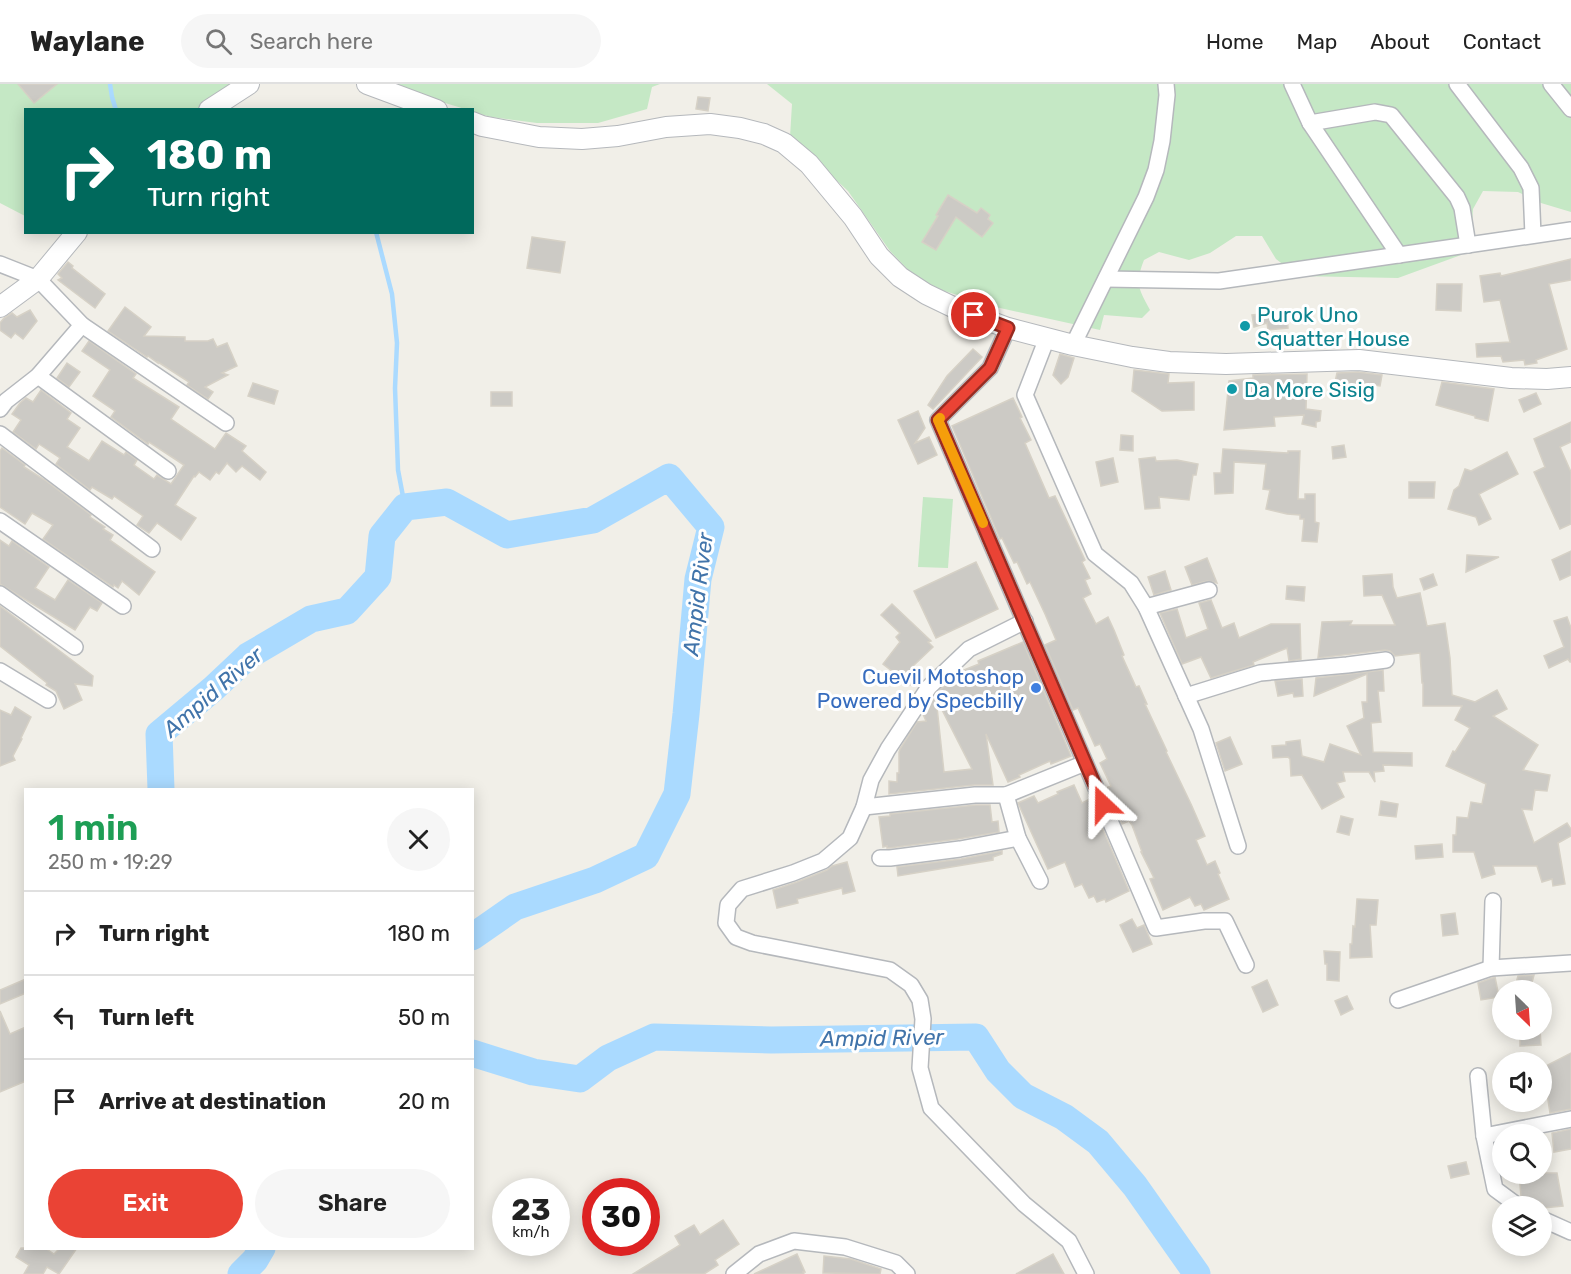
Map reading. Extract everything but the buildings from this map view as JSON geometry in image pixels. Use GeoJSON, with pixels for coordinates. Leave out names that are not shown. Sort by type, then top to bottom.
{"type":"FeatureCollection","features":[{"type":"Feature","properties":{"kind":"street"},"geometry":{"type":"LineString","coordinates":[[212,108],[249,84]]}},
{"type":"Feature","properties":{"kind":"street"},"geometry":{"type":"LineString","coordinates":[[367,84],[432,108]]}},
{"type":"Feature","properties":{"kind":"street"},"geometry":{"type":"LineString","coordinates":[[1073,345],[1146,197],[1156,170],[1167,95],[1166,84]]}},
{"type":"Feature","properties":{"kind":"street"},"geometry":{"type":"LineString","coordinates":[[1292,84],[1310,123],[1399,255]]}},
{"type":"Feature","properties":{"kind":"street"},"geometry":{"type":"LineString","coordinates":[[1457,84],[1521,168],[1531,188],[1533,235]]}},
{"type":"Feature","properties":{"kind":"street"},"geometry":{"type":"LineString","coordinates":[[1551,84],[1571,109]]}},
{"type":"Feature","properties":{"kind":"street"},"geometry":{"type":"LineString","coordinates":[[1310,123],[1375,112],[1391,115],[1457,197],[1462,208],[1468,245]]}},
{"type":"Feature","properties":{"kind":"street"},"geometry":{"type":"LineString","coordinates":[[474,123],[539,137],[582,139],[618,136],[666,127],[710,124],[764,134],[784,143],[809,164],[853,217],[879,256],[900,277],[926,294],[957,309],[1008,328],[1073,345],[1169,362],[1226,364],[1359,360],[1511,378],[1547,380],[1571,377]]}},
{"type":"Feature","properties":{"kind":"street"},"geometry":{"type":"LineString","coordinates":[[1106,279],[1219,281],[1571,230]]}},
{"type":"Feature","properties":{"kind":"street"},"geometry":{"type":"LineString","coordinates":[[0,307],[38,279],[75,234]]}},
{"type":"Feature","properties":{"kind":"street"},"geometry":{"type":"LineString","coordinates":[[0,264],[38,279],[82,325],[226,423]]}},
{"type":"Feature","properties":{"kind":"street"},"geometry":{"type":"LineString","coordinates":[[0,409],[6,401],[38,376],[82,325]]}},
{"type":"Feature","properties":{"kind":"street"},"geometry":{"type":"LineString","coordinates":[[1008,328],[990,368],[938,420],[1156,928],[1204,921],[1225,921],[1246,965]]}},
{"type":"Feature","properties":{"kind":"street"},"geometry":{"type":"LineString","coordinates":[[1047,338],[1025,395],[1095,554],[1131,582],[1146,608],[1201,729],[1238,846]]}},
{"type":"Feature","properties":{"kind":"street"},"geometry":{"type":"LineString","coordinates":[[38,376],[168,471]]}},
{"type":"Feature","properties":{"kind":"street"},"geometry":{"type":"LineString","coordinates":[[0,434],[152,549]]}},
{"type":"Feature","properties":{"kind":"street"},"geometry":{"type":"LineString","coordinates":[[0,521],[123,606]]}},
{"type":"Feature","properties":{"kind":"street"},"geometry":{"type":"LineString","coordinates":[[1146,608],[1209,590]]}},
{"type":"Feature","properties":{"kind":"street"},"geometry":{"type":"LineString","coordinates":[[0,594],[75,647]]}},
{"type":"Feature","properties":{"kind":"street"},"geometry":{"type":"LineString","coordinates":[[1024,621],[969,649],[929,687],[888,749],[871,780],[864,807],[850,838],[823,861],[742,889],[728,905],[726,923],[736,937],[752,943],[890,970],[911,985],[920,1000],[923,1019],[920,1068],[931,1108],[1024,1204],[1070,1241],[1086,1274]]}},
{"type":"Feature","properties":{"kind":"street"},"geometry":{"type":"LineString","coordinates":[[1186,696],[1260,673],[1386,660]]}},
{"type":"Feature","properties":{"kind":"street"},"geometry":{"type":"LineString","coordinates":[[0,671],[48,700]]}},
{"type":"Feature","properties":{"kind":"street"},"geometry":{"type":"LineString","coordinates":[[864,807],[975,795],[1006,795],[1085,763]]}},
{"type":"Feature","properties":{"kind":"street"},"geometry":{"type":"LineString","coordinates":[[1006,795],[1018,838],[1040,881]]}},
{"type":"Feature","properties":{"kind":"street"},"geometry":{"type":"LineString","coordinates":[[880,858],[940,852],[1018,838]]}},
{"type":"Feature","properties":{"kind":"street"},"geometry":{"type":"LineString","coordinates":[[1491,968],[1493,901]]}},
{"type":"Feature","properties":{"kind":"street"},"geometry":{"type":"LineString","coordinates":[[1398,1000],[1491,968],[1571,963]]}},
{"type":"Feature","properties":{"kind":"street"},"geometry":{"type":"LineString","coordinates":[[1478,1076],[1484,1136],[1495,1189],[1504,1196]]}},
{"type":"Feature","properties":{"kind":"street"},"geometry":{"type":"LineString","coordinates":[[1484,1136],[1571,1119]]}},
{"type":"Feature","properties":{"kind":"street"},"geometry":{"type":"LineString","coordinates":[[1552,1223],[1571,1232]]}},
{"type":"Feature","properties":{"kind":"street"},"geometry":{"type":"LineString","coordinates":[[734,1274],[759,1254],[794,1240],[845,1247],[896,1263],[907,1274]]}},
{"type":"Feature","properties":{"kind":"green space"},"geometry":{"type":"Polygon","coordinates":[[[0,84],[233,84],[199,108],[24,108],[24,215],[0,203],[0,84]]]}},
{"type":"Feature","properties":{"kind":"green space"},"geometry":{"type":"Polygon","coordinates":[[[382,84],[660,84],[652,87],[647,109],[598,123],[537,123],[491,117],[474,112],[474,108],[462,108],[382,84]]]}},
{"type":"Feature","properties":{"kind":"green space"},"geometry":{"type":"Polygon","coordinates":[[[767,84],[1571,84],[1571,212],[1541,203],[1518,192],[1483,191],[1473,209],[1471,236],[1461,255],[1398,278],[1298,276],[1276,259],[1262,236],[1236,236],[1210,253],[1189,260],[1159,252],[1144,260],[1139,274],[1140,291],[1150,310],[1142,318],[1104,315],[1100,330],[1000,308],[941,290],[914,276],[890,251],[848,191],[790,137],[792,104],[767,84]]]}},
{"type":"Feature","properties":{"kind":"green space"},"geometry":{"type":"Polygon","coordinates":[[[923,497],[953,499],[948,568],[918,567],[923,497]]]}},
{"type":"Feature","properties":{"kind":"waterway"},"geometry":{"type":"LineString","coordinates":[[110,84],[115,108]]}},
{"type":"Feature","properties":{"kind":"waterway"},"geometry":{"type":"LineString","coordinates":[[377,234],[392,294],[397,343],[395,388],[398,470],[405,507]]}},
{"type":"Feature","properties":{"kind":"waterway","name":"Ampid River"},"geometry":{"type":"LineString","coordinates":[[161,788],[159,734],[248,656],[311,619],[347,611],[378,577],[382,536],[405,507],[447,502],[507,535],[593,520],[669,477],[711,527],[698,579],[677,794],[646,856],[595,880],[515,907],[474,936]]}},
{"type":"Feature","properties":{"kind":"waterway","name":"Ampid River"},"geometry":{"type":"LineString","coordinates":[[474,1054],[533,1072],[580,1079],[608,1058],[654,1037],[771,1040],[976,1037],[998,1071],[1023,1096],[1064,1117],[1098,1142],[1135,1186],[1197,1274]]}},
{"type":"Feature","properties":{"kind":"waterway","name":"Ampid River"},"geometry":{"type":"LineString","coordinates":[[241,1274],[255,1260],[261,1250]]}},
{"type":"Feature","properties":{"kind":"slow traffic"},"geometry":{"type":"LineString","coordinates":[[940,418],[938,420],[983,523]]}},
{"type":"Feature","properties":{"kind":"place","name":"Purok Uno Squatter House"},"geometry":{"type":"Point","coordinates":[1245,326]}},
{"type":"Feature","properties":{"kind":"place","name":"Da More Sisig"},"geometry":{"type":"Point","coordinates":[1232,389]}},
{"type":"Feature","properties":{"kind":"place","name":"Cuevil Motoshop Powered by Specbilly"},"geometry":{"type":"Point","coordinates":[1036,688]}},
{"type":"Feature","properties":{"kind":"route"},"geometry":{"type":"LineString","coordinates":[[974,315],[1008,328],[990,368],[938,420],[1103,804]]}}]}
